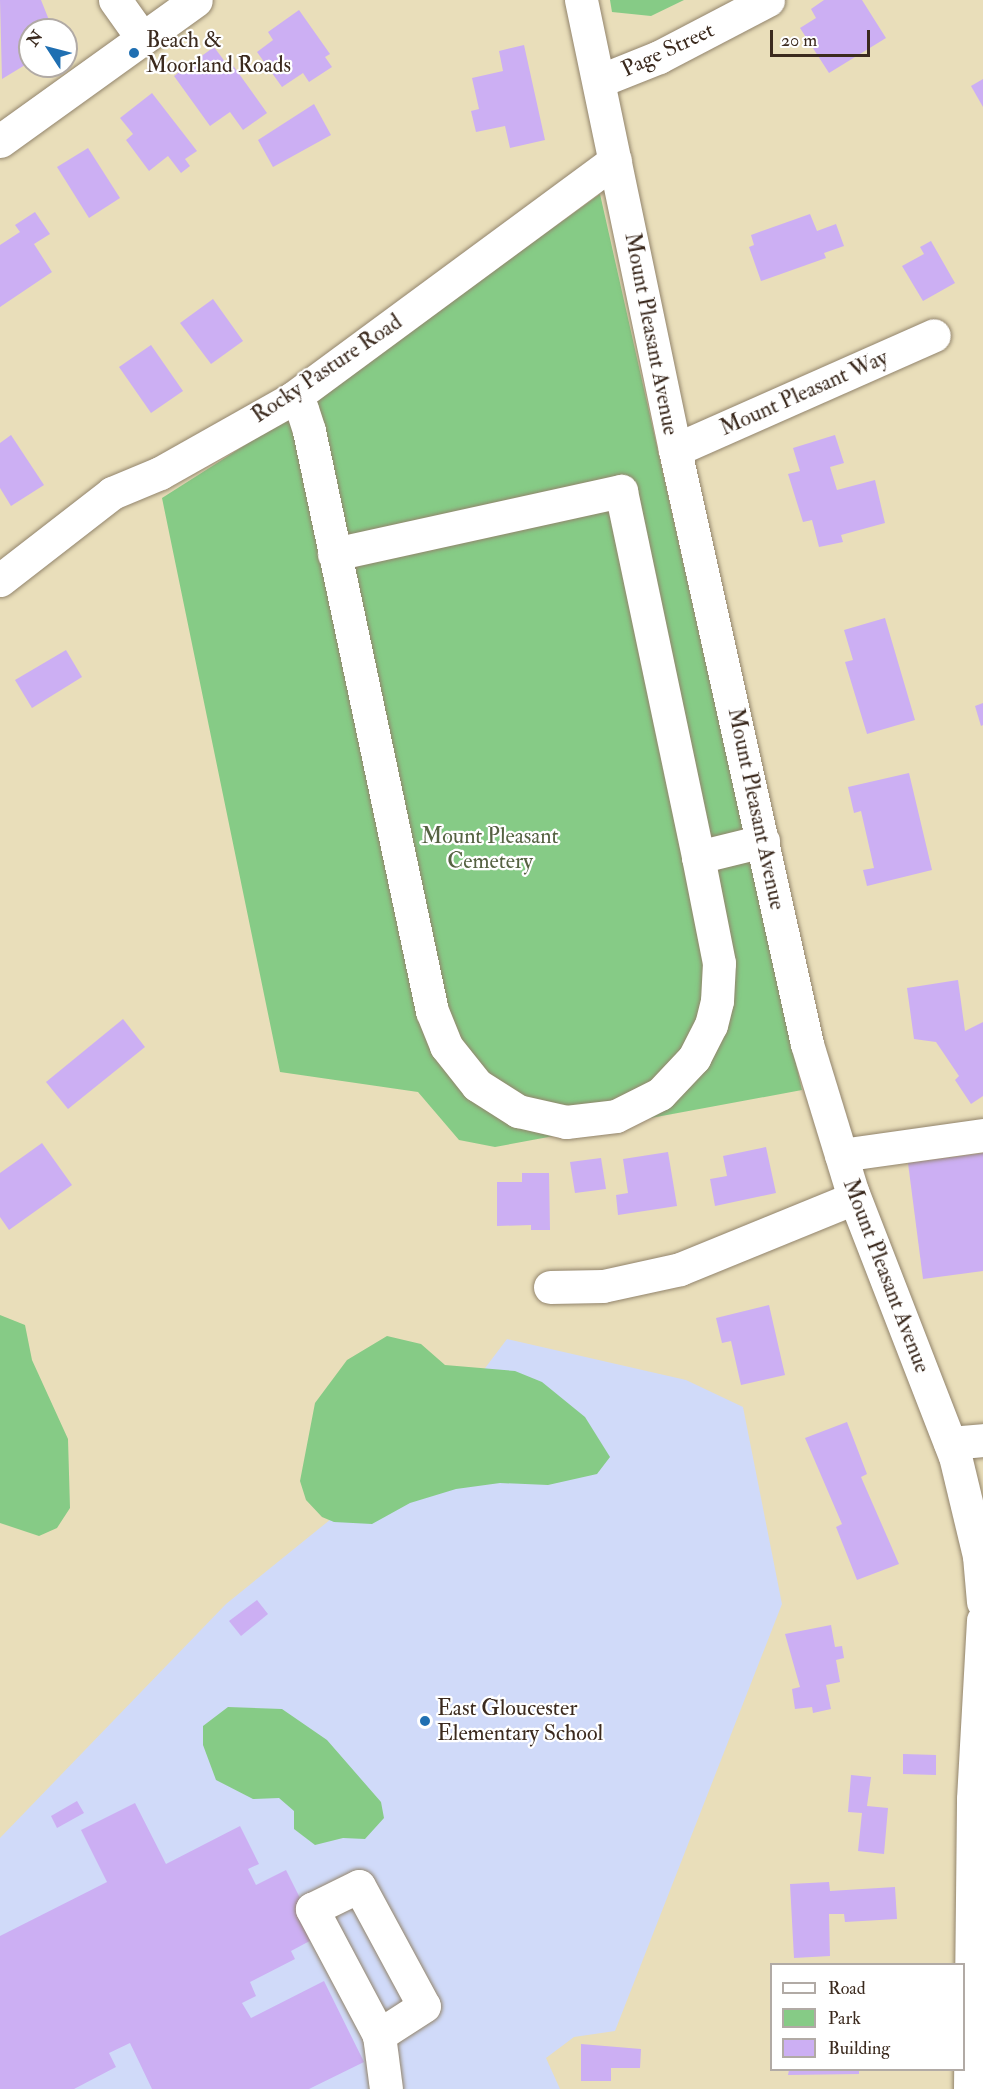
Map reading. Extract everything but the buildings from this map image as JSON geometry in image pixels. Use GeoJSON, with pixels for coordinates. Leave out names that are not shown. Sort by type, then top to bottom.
{"type":"FeatureCollection","features":[{"type":"Feature","properties":{"kind":"street"},"geometry":{"type":"LineString","coordinates":[[114,0],[142,38]]}},
{"type":"Feature","properties":{"kind":"street"},"geometry":{"type":"LineString","coordinates":[[0,141],[196,0]]}},
{"type":"Feature","properties":{"kind":"street","name":"Mount Pleasant Avenue"},"geometry":{"type":"LineString","coordinates":[[581,0],[675,450],[807,1044],[854,1198],[950,1443],[979,1556],[983,1602]]}},
{"type":"Feature","properties":{"kind":"street","name":"Page Street"},"geometry":{"type":"LineString","coordinates":[[599,81],[659,57],[768,0]]}},
{"type":"Feature","properties":{"kind":"street","name":"Rocky Pasture Road"},"geometry":{"type":"LineString","coordinates":[[0,579],[112,493],[160,473],[293,398],[615,161]]}},
{"type":"Feature","properties":{"kind":"street","name":"Mount Pleasant Way"},"geometry":{"type":"LineString","coordinates":[[675,450],[933,335]]}},
{"type":"Feature","properties":{"kind":"street"},"geometry":{"type":"LineString","coordinates":[[293,398],[302,409],[309,431],[334,554],[432,1011],[456,1062],[486,1093],[530,1116],[591,1121],[638,1107],[678,1077],[706,1036],[719,988],[719,963],[621,491],[334,554]]}},
{"type":"Feature","properties":{"kind":"street"},"geometry":{"type":"LineString","coordinates":[[698,857],[763,841]]}},
{"type":"Feature","properties":{"kind":"street"},"geometry":{"type":"LineString","coordinates":[[841,1155],[983,1134]]}},
{"type":"Feature","properties":{"kind":"street"},"geometry":{"type":"LineString","coordinates":[[550,1287],[603,1286],[680,1269],[854,1198]]}},
{"type":"Feature","properties":{"kind":"street"},"geometry":{"type":"LineString","coordinates":[[950,1443],[983,1440]]}},
{"type":"Feature","properties":{"kind":"street"},"geometry":{"type":"LineString","coordinates":[[970,2089],[973,1799],[983,1620]]}},
{"type":"Feature","properties":{"kind":"street"},"geometry":{"type":"LineString","coordinates":[[379,2035],[386,2089]]}},
{"type":"Feature","properties":{"kind":"shaded area","name":"East Gloucester Elementary School"},"geometry":{"type":"Polygon","coordinates":[[[507,1339],[686,1380],[743,1407],[782,1604],[615,2031],[574,2037],[546,2058],[560,2089],[0,2089],[0,1838],[226,1604],[394,1468],[458,1404],[507,1339]]]}},
{"type":"Feature","properties":{"kind":"green space"},"geometry":{"type":"Polygon","coordinates":[[[610,0],[684,0],[651,16],[612,12],[610,0]]]}},
{"type":"Feature","properties":{"kind":"green space","name":"Mount Pleasant Cemetery"},"geometry":{"type":"Polygon","coordinates":[[[600,194],[802,1090],[495,1147],[459,1140],[418,1092],[280,1072],[162,498],[302,409],[600,194]]]}},
{"type":"Feature","properties":{"kind":"green space"},"geometry":{"type":"Polygon","coordinates":[[[0,1315],[25,1325],[32,1360],[68,1439],[70,1508],[57,1528],[39,1536],[0,1523],[0,1315]]]}},
{"type":"Feature","properties":{"kind":"green space"},"geometry":{"type":"Polygon","coordinates":[[[387,1336],[421,1344],[445,1365],[515,1371],[542,1382],[585,1417],[610,1457],[597,1474],[548,1485],[500,1483],[456,1489],[410,1503],[372,1524],[334,1522],[322,1517],[306,1500],[300,1481],[315,1403],[347,1360],[387,1336]]]}},
{"type":"Feature","properties":{"kind":"green space"},"geometry":{"type":"Polygon","coordinates":[[[228,1707],[282,1709],[327,1740],[381,1802],[384,1818],[365,1839],[343,1838],[315,1845],[294,1829],[294,1811],[279,1798],[253,1799],[216,1780],[203,1745],[203,1726],[228,1707]]]}},
{"type":"Feature","properties":{"kind":"place","name":"Beach & Moorland Roads"},"geometry":{"type":"Point","coordinates":[134,53]}},
{"type":"Feature","properties":{"kind":"place","name":"East Gloucester Elementary School"},"geometry":{"type":"Point","coordinates":[425,1721]}}]}
